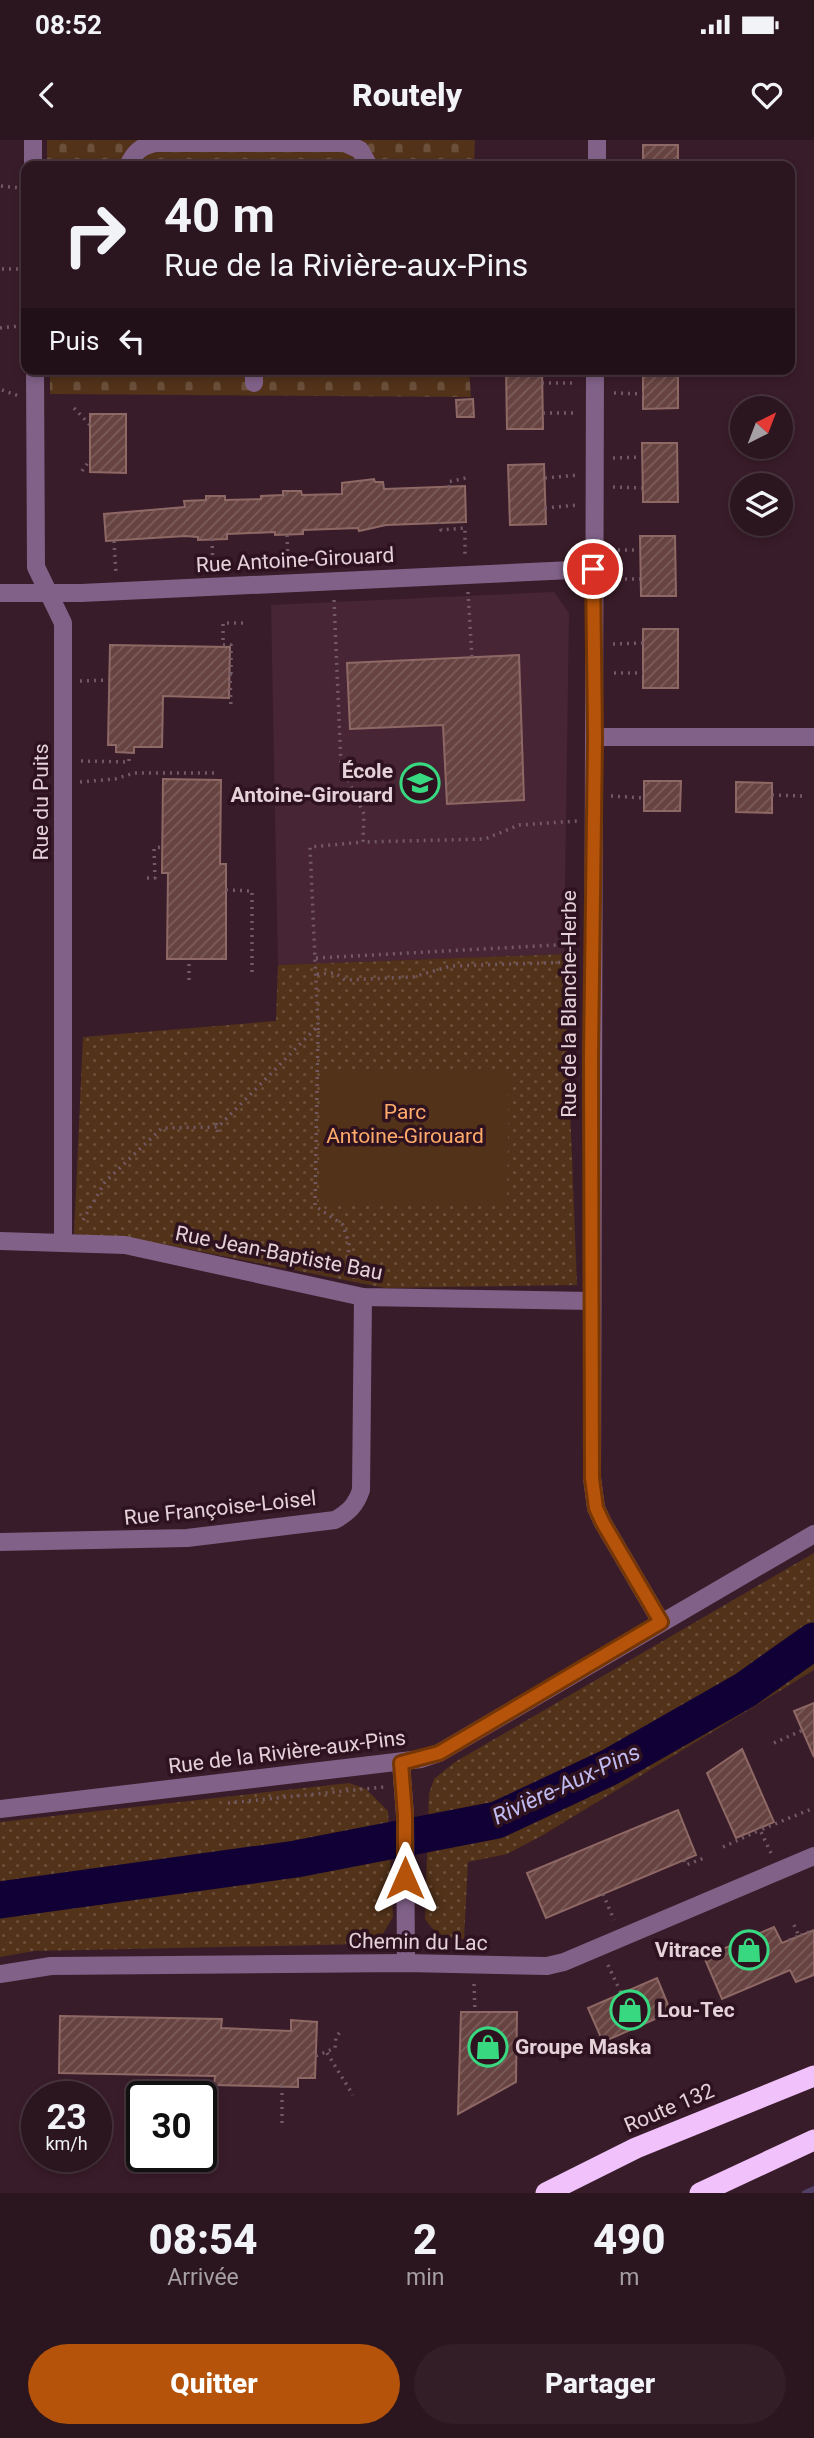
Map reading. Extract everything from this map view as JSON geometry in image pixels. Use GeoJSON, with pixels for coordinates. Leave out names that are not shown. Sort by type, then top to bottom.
{"type":"FeatureCollection","features":[{"type":"Feature","properties":{"kind":"highway","name":"Route 132"},"geometry":{"type":"LineString","coordinates":[[546,2193],[645,2144],[814,2076]]}},
{"type":"Feature","properties":{"kind":"highway"},"geometry":{"type":"LineString","coordinates":[[700,2193],[814,2140]]}},
{"type":"Feature","properties":{"kind":"street"},"geometry":{"type":"LineString","coordinates":[[33,140],[33,161]]}},
{"type":"Feature","properties":{"kind":"street"},"geometry":{"type":"LineString","coordinates":[[597,140],[597,161]]}},
{"type":"Feature","properties":{"kind":"street"},"geometry":{"type":"LineString","coordinates":[[130,161],[144,146],[156,143],[345,142],[360,150],[366,161]]}},
{"type":"Feature","properties":{"kind":"street","name":"Rue du Puits"},"geometry":{"type":"LineString","coordinates":[[35,375],[36,567],[64,623],[63,1241]]}},
{"type":"Feature","properties":{"kind":"street","name":"Rue de la Blanche-Herbe"},"geometry":{"type":"LineString","coordinates":[[595,375],[592,1478],[596,1508],[661,1622]]}},
{"type":"Feature","properties":{"kind":"street","name":"Rue Antoine-Girouard"},"geometry":{"type":"LineString","coordinates":[[0,593],[593,569]]}},
{"type":"Feature","properties":{"kind":"street"},"geometry":{"type":"LineString","coordinates":[[595,737],[814,739]]}},
{"type":"Feature","properties":{"kind":"street","name":"Rue Jean-Baptiste Bau"},"geometry":{"type":"LineString","coordinates":[[0,1241],[125,1245],[363,1297],[592,1301]]}},
{"type":"Feature","properties":{"kind":"street","name":"Rue Françoise-Loisel"},"geometry":{"type":"LineString","coordinates":[[0,1542],[187,1538],[335,1520],[347,1513],[357,1502],[361,1490],[363,1297]]}},
{"type":"Feature","properties":{"kind":"street","name":"Rue de la Rivière-aux-Pins"},"geometry":{"type":"LineString","coordinates":[[0,1809],[401,1763],[439,1753],[814,1534]]}},
{"type":"Feature","properties":{"kind":"street"},"geometry":{"type":"LineString","coordinates":[[401,1763],[405,1815],[406,1963]]}},
{"type":"Feature","properties":{"kind":"street","name":"Chemin du Lac"},"geometry":{"type":"LineString","coordinates":[[0,1974],[51,1966],[406,1963],[528,1966],[564,1962],[814,1856]]}},
{"type":"Feature","properties":{"kind":"path"},"geometry":{"type":"LineString","coordinates":[[1,186],[21,188]]}},
{"type":"Feature","properties":{"kind":"path"},"geometry":{"type":"LineString","coordinates":[[2,269],[21,269]]}},
{"type":"Feature","properties":{"kind":"path"},"geometry":{"type":"LineString","coordinates":[[0,328],[20,326]]}},
{"type":"Feature","properties":{"kind":"path"},"geometry":{"type":"LineString","coordinates":[[542,383],[581,383]]}},
{"type":"Feature","properties":{"kind":"path"},"geometry":{"type":"LineString","coordinates":[[2,390],[21,396]]}},
{"type":"Feature","properties":{"kind":"path"},"geometry":{"type":"LineString","coordinates":[[609,393],[643,394]]}},
{"type":"Feature","properties":{"kind":"path"},"geometry":{"type":"LineString","coordinates":[[74,408],[90,425]]}},
{"type":"Feature","properties":{"kind":"path"},"geometry":{"type":"LineString","coordinates":[[543,413],[581,413]]}},
{"type":"Feature","properties":{"kind":"path"},"geometry":{"type":"LineString","coordinates":[[609,458],[642,457]]}},
{"type":"Feature","properties":{"kind":"path"},"geometry":{"type":"LineString","coordinates":[[82,471],[90,460]]}},
{"type":"Feature","properties":{"kind":"path"},"geometry":{"type":"LineString","coordinates":[[545,478],[580,474]]}},
{"type":"Feature","properties":{"kind":"path"},"geometry":{"type":"LineString","coordinates":[[449,487],[448,482],[453,479],[470,477]]}},
{"type":"Feature","properties":{"kind":"path"},"geometry":{"type":"LineString","coordinates":[[609,486],[642,488]]}},
{"type":"Feature","properties":{"kind":"path"},"geometry":{"type":"LineString","coordinates":[[545,508],[580,505]]}},
{"type":"Feature","properties":{"kind":"path"},"geometry":{"type":"LineString","coordinates":[[439,523],[440,530],[465,528],[466,561]]}},
{"type":"Feature","properties":{"kind":"path"},"geometry":{"type":"LineString","coordinates":[[287,535],[289,569]]}},
{"type":"Feature","properties":{"kind":"path"},"geometry":{"type":"LineString","coordinates":[[212,540],[214,573]]}},
{"type":"Feature","properties":{"kind":"path"},"geometry":{"type":"LineString","coordinates":[[114,541],[116,576]]}},
{"type":"Feature","properties":{"kind":"path"},"geometry":{"type":"LineString","coordinates":[[609,550],[640,550]]}},
{"type":"Feature","properties":{"kind":"path"},"geometry":{"type":"LineString","coordinates":[[608,579],[640,579]]}},
{"type":"Feature","properties":{"kind":"path"},"geometry":{"type":"LineString","coordinates":[[468,590],[472,658]]}},
{"type":"Feature","properties":{"kind":"path"},"geometry":{"type":"LineString","coordinates":[[334,597],[341,765],[364,814],[363,842]]}},
{"type":"Feature","properties":{"kind":"path"},"geometry":{"type":"LineString","coordinates":[[231,709],[231,645],[223,645],[223,623],[243,623]]}},
{"type":"Feature","properties":{"kind":"path"},"geometry":{"type":"LineString","coordinates":[[608,644],[643,643]]}},
{"type":"Feature","properties":{"kind":"path"},"geometry":{"type":"LineString","coordinates":[[608,673],[643,673]]}},
{"type":"Feature","properties":{"kind":"path"},"geometry":{"type":"LineString","coordinates":[[77,681],[109,680]]}},
{"type":"Feature","properties":{"kind":"path"},"geometry":{"type":"LineString","coordinates":[[77,761],[129,762],[129,752]]}},
{"type":"Feature","properties":{"kind":"path"},"geometry":{"type":"LineString","coordinates":[[77,782],[98,782],[134,773],[218,773]]}},
{"type":"Feature","properties":{"kind":"path"},"geometry":{"type":"LineString","coordinates":[[608,795],[644,798]]}},
{"type":"Feature","properties":{"kind":"path"},"geometry":{"type":"LineString","coordinates":[[772,795],[803,796]]}},
{"type":"Feature","properties":{"kind":"path"},"geometry":{"type":"LineString","coordinates":[[346,1276],[349,1244],[344,1226],[315,1206],[318,1026],[310,847],[363,842],[485,839],[519,825],[579,820]]}},
{"type":"Feature","properties":{"kind":"path"},"geometry":{"type":"LineString","coordinates":[[147,878],[155,878],[154,848],[162,847]]}},
{"type":"Feature","properties":{"kind":"path"},"geometry":{"type":"LineString","coordinates":[[226,890],[252,891],[252,975]]}},
{"type":"Feature","properties":{"kind":"path"},"geometry":{"type":"LineString","coordinates":[[316,958],[578,944]]}},
{"type":"Feature","properties":{"kind":"path"},"geometry":{"type":"LineString","coordinates":[[189,959],[189,980]]}},
{"type":"Feature","properties":{"kind":"path"},"geometry":{"type":"LineString","coordinates":[[317,974],[335,973],[345,980],[413,977],[451,965],[578,962]]}},
{"type":"Feature","properties":{"kind":"path"},"geometry":{"type":"LineString","coordinates":[[82,1222],[105,1182],[162,1128],[217,1125],[318,1026]]}},
{"type":"Feature","properties":{"kind":"path"},"geometry":{"type":"LineString","coordinates":[[217,1125],[219,1135]]}},
{"type":"Feature","properties":{"kind":"path"},"geometry":{"type":"LineString","coordinates":[[774,1743],[803,1730]]}},
{"type":"Feature","properties":{"kind":"path"},"geometry":{"type":"LineString","coordinates":[[723,1847],[814,1808]]}},
{"type":"Feature","properties":{"kind":"path"},"geometry":{"type":"LineString","coordinates":[[760,1829],[771,1853]]}},
{"type":"Feature","properties":{"kind":"path"},"geometry":{"type":"LineString","coordinates":[[684,1860],[686,1865],[707,1857]]}},
{"type":"Feature","properties":{"kind":"path"},"geometry":{"type":"LineString","coordinates":[[603,1894],[614,1920]]}},
{"type":"Feature","properties":{"kind":"path"},"geometry":{"type":"LineString","coordinates":[[794,1926],[799,1936]]}},
{"type":"Feature","properties":{"kind":"path"},"geometry":{"type":"LineString","coordinates":[[789,1940],[814,1930]]}},
{"type":"Feature","properties":{"kind":"path"},"geometry":{"type":"LineString","coordinates":[[608,1965],[621,1993]]}},
{"type":"Feature","properties":{"kind":"path"},"geometry":{"type":"LineString","coordinates":[[474,1984],[475,2012]]}},
{"type":"Feature","properties":{"kind":"path"},"geometry":{"type":"LineString","coordinates":[[316,2056],[335,2048],[336,2036],[341,2032]]}},
{"type":"Feature","properties":{"kind":"path"},"geometry":{"type":"LineString","coordinates":[[327,2053],[353,2095]]}},
{"type":"Feature","properties":{"kind":"path"},"geometry":{"type":"LineString","coordinates":[[282,2087],[282,2125]]}},
{"type":"Feature","properties":{"kind":"shaded area","name":"École Antoine-Girouard"},"geometry":{"type":"Polygon","coordinates":[[[554,592],[569,613],[564,954],[278,965],[271,605],[554,592]]]}},
{"type":"Feature","properties":{"kind":"green space"},"geometry":{"type":"Polygon","coordinates":[[[47,140],[475,140],[474,161],[47,161],[47,140]]]}},
{"type":"Feature","properties":{"kind":"green space"},"geometry":{"type":"Polygon","coordinates":[[[50,375],[469,375],[471,397],[50,394],[50,375]]]}},
{"type":"Feature","properties":{"kind":"green space","name":"Parc Antoine-Girouard"},"geometry":{"type":"Polygon","coordinates":[[[564,954],[577,1285],[385,1288],[152,1242],[74,1234],[83,1037],[276,1021],[278,965],[564,954]]]}},
{"type":"Feature","properties":{"kind":"green space"},"geometry":{"type":"Polygon","coordinates":[[[320,1069],[509,1072],[507,1205],[319,1202],[320,1069]]]}},
{"type":"Feature","properties":{"kind":"green space"},"geometry":{"type":"Polygon","coordinates":[[[814,1553],[814,1670],[543,1835],[507,1854],[468,1862],[464,1939],[446,1936],[433,1929],[425,1919],[429,1794],[434,1779],[455,1762],[814,1553]]]}},
{"type":"Feature","properties":{"kind":"green space"},"geometry":{"type":"Polygon","coordinates":[[[349,1783],[366,1789],[388,1811],[393,1917],[382,1935],[368,1944],[34,1951],[0,1957],[0,1822],[349,1783]]]}},
{"type":"Feature","properties":{"kind":"building"},"geometry":{"type":"Polygon","coordinates":[[[643,145],[678,145],[678,161],[643,161],[643,145]]]}},
{"type":"Feature","properties":{"kind":"building"},"geometry":{"type":"Polygon","coordinates":[[[506,375],[542,375],[543,429],[507,429],[506,375]]]}},
{"type":"Feature","properties":{"kind":"building"},"geometry":{"type":"Polygon","coordinates":[[[643,375],[678,375],[678,408],[643,409],[643,375]]]}},
{"type":"Feature","properties":{"kind":"building"},"geometry":{"type":"Polygon","coordinates":[[[473,399],[474,417],[457,417],[456,400],[473,399]]]}},
{"type":"Feature","properties":{"kind":"building"},"geometry":{"type":"Polygon","coordinates":[[[90,414],[126,414],[126,473],[90,472],[90,414]]]}},
{"type":"Feature","properties":{"kind":"building"},"geometry":{"type":"Polygon","coordinates":[[[642,443],[677,443],[678,502],[643,502],[642,443]]]}},
{"type":"Feature","properties":{"kind":"building"},"geometry":{"type":"Polygon","coordinates":[[[544,464],[546,524],[510,525],[508,465],[544,464]]]}},
{"type":"Feature","properties":{"kind":"building"},"geometry":{"type":"Polygon","coordinates":[[[374,479],[375,482],[383,482],[384,489],[465,486],[466,522],[386,525],[359,531],[358,528],[303,530],[303,534],[227,534],[227,539],[198,540],[198,537],[185,536],[106,541],[104,514],[185,507],[184,501],[206,500],[206,496],[225,496],[225,500],[261,499],[261,496],[283,495],[283,491],[301,491],[302,495],[342,494],[342,483],[374,479]]]}},
{"type":"Feature","properties":{"kind":"building"},"geometry":{"type":"Polygon","coordinates":[[[640,536],[675,536],[676,596],[641,596],[640,536]]]}},
{"type":"Feature","properties":{"kind":"building"},"geometry":{"type":"Polygon","coordinates":[[[643,629],[678,629],[678,688],[643,688],[643,629]]]}},
{"type":"Feature","properties":{"kind":"building"},"geometry":{"type":"Polygon","coordinates":[[[110,645],[230,647],[229,698],[163,696],[162,747],[134,747],[134,753],[116,752],[116,745],[108,745],[110,645]]]}},
{"type":"Feature","properties":{"kind":"building","name":"École Antoine-Girouard"},"geometry":{"type":"Polygon","coordinates":[[[519,655],[524,800],[447,804],[443,725],[350,729],[347,663],[519,655]]]}},
{"type":"Feature","properties":{"kind":"building"},"geometry":{"type":"Polygon","coordinates":[[[163,779],[221,780],[220,864],[226,864],[226,959],[167,959],[168,873],[162,873],[163,779]]]}},
{"type":"Feature","properties":{"kind":"building"},"geometry":{"type":"Polygon","coordinates":[[[644,781],[681,781],[680,811],[644,811],[644,781]]]}},
{"type":"Feature","properties":{"kind":"building"},"geometry":{"type":"Polygon","coordinates":[[[736,782],[772,783],[772,813],[736,812],[736,782]]]}},
{"type":"Feature","properties":{"kind":"building"},"geometry":{"type":"Polygon","coordinates":[[[814,1703],[814,1757],[794,1711],[814,1703]]]}},
{"type":"Feature","properties":{"kind":"building"},"geometry":{"type":"Polygon","coordinates":[[[742,1749],[774,1822],[736,1838],[707,1773],[742,1749]]]}},
{"type":"Feature","properties":{"kind":"building"},"geometry":{"type":"Polygon","coordinates":[[[678,1810],[696,1855],[546,1918],[527,1873],[678,1810]]]}},
{"type":"Feature","properties":{"kind":"building"},"geometry":{"type":"Polygon","coordinates":[[[774,1927],[782,1943],[814,1930],[814,1975],[796,1982],[790,1970],[722,1999],[704,1957],[774,1927]]]}},
{"type":"Feature","properties":{"kind":"building","name":"Lou-Tec"},"geometry":{"type":"Polygon","coordinates":[[[657,1978],[671,2012],[603,2042],[588,2008],[657,1978]]]}},
{"type":"Feature","properties":{"kind":"building","name":"Groupe Maska"},"geometry":{"type":"Polygon","coordinates":[[[461,2012],[517,2012],[516,2082],[458,2114],[461,2012]]]}},
{"type":"Feature","properties":{"kind":"building"},"geometry":{"type":"Polygon","coordinates":[[[60,2016],[222,2019],[221,2028],[291,2031],[291,2020],[317,2022],[315,2078],[298,2078],[298,2087],[217,2085],[215,2076],[59,2073],[60,2016]]]}},
{"type":"Feature","properties":{"kind":"waterway","name":"Rivière-Aux-Pins"},"geometry":{"type":"LineString","coordinates":[[0,1900],[296,1859],[497,1820],[610,1767],[745,1690],[814,1641]]}},
{"type":"Feature","properties":{"kind":"waterway"},"geometry":{"type":"LineString","coordinates":[[805,2193],[814,2189]]}},
{"type":"Feature","properties":{"kind":"place","name":"École Antoine-Girouard"},"geometry":{"type":"Point","coordinates":[420,783]}},
{"type":"Feature","properties":{"kind":"place","name":"Vitrace"},"geometry":{"type":"Point","coordinates":[749,1950]}},
{"type":"Feature","properties":{"kind":"place","name":"Lou-Tec"},"geometry":{"type":"Point","coordinates":[630,2010]}},
{"type":"Feature","properties":{"kind":"place","name":"Groupe Maska"},"geometry":{"type":"Point","coordinates":[488,2047]}},
{"type":"Feature","properties":{"kind":"route"},"geometry":{"type":"LineString","coordinates":[[405,1878],[405,1815],[401,1763],[439,1753],[661,1622],[603,1523],[593,1495],[593,569]]}}]}
